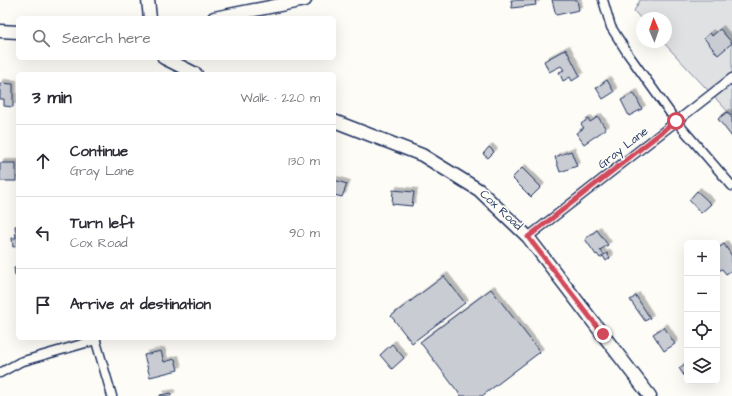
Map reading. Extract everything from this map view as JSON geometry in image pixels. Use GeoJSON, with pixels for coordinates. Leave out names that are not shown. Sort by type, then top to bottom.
{"type":"FeatureCollection","features":[{"type":"Feature","properties":{"kind":"street"},"geometry":{"type":"LineString","coordinates":[[148,0],[150,16]]}},
{"type":"Feature","properties":{"kind":"street"},"geometry":{"type":"LineString","coordinates":[[224,16],[305,0]]}},
{"type":"Feature","properties":{"kind":"street"},"geometry":{"type":"LineString","coordinates":[[603,0],[611,27],[628,54],[676,121],[732,186]]}},
{"type":"Feature","properties":{"kind":"street"},"geometry":{"type":"LineString","coordinates":[[0,31],[16,32]]}},
{"type":"Feature","properties":{"kind":"street"},"geometry":{"type":"LineString","coordinates":[[168,60],[192,72]]}},
{"type":"Feature","properties":{"kind":"street","name":"Gray Lane"},"geometry":{"type":"LineString","coordinates":[[528,237],[732,78]]}},
{"type":"Feature","properties":{"kind":"street","name":"Cox Road"},"geometry":{"type":"LineString","coordinates":[[336,122],[422,155],[479,190],[528,237],[650,396]]}},
{"type":"Feature","properties":{"kind":"street"},"geometry":{"type":"LineString","coordinates":[[0,373],[20,362],[92,340]]}},
{"type":"Feature","properties":{"kind":"street"},"geometry":{"type":"LineString","coordinates":[[95,340],[112,396]]}},
{"type":"Feature","properties":{"kind":"shaded area"},"geometry":{"type":"Polygon","coordinates":[[[640,0],[732,0],[732,116],[669,48],[672,48],[672,12],[636,12],[636,13],[634,11],[640,0]]]}},
{"type":"Feature","properties":{"kind":"building"},"geometry":{"type":"Polygon","coordinates":[[[511,0],[535,0],[536,5],[512,8],[511,0]]]}},
{"type":"Feature","properties":{"kind":"building"},"geometry":{"type":"Polygon","coordinates":[[[552,0],[577,0],[579,10],[556,15],[552,0]]]}},
{"type":"Feature","properties":{"kind":"building"},"geometry":{"type":"Polygon","coordinates":[[[720,29],[732,43],[718,55],[704,38],[710,33],[712,36],[720,29]]]}},
{"type":"Feature","properties":{"kind":"building"},"geometry":{"type":"Polygon","coordinates":[[[566,49],[580,76],[572,81],[570,77],[563,81],[559,72],[564,70],[561,66],[549,72],[544,61],[566,49]]]}},
{"type":"Feature","properties":{"kind":"building"},"geometry":{"type":"Polygon","coordinates":[[[607,80],[614,92],[603,99],[596,88],[607,80]]]}},
{"type":"Feature","properties":{"kind":"building"},"geometry":{"type":"Polygon","coordinates":[[[0,83],[13,84],[13,107],[4,106],[4,99],[0,99],[0,83]]]}},
{"type":"Feature","properties":{"kind":"building"},"geometry":{"type":"Polygon","coordinates":[[[634,93],[642,109],[629,116],[621,100],[634,93]]]}},
{"type":"Feature","properties":{"kind":"building"},"geometry":{"type":"Polygon","coordinates":[[[727,112],[732,118],[732,137],[718,119],[727,112]]]}},
{"type":"Feature","properties":{"kind":"building"},"geometry":{"type":"Polygon","coordinates":[[[598,117],[606,129],[584,144],[576,133],[584,128],[581,124],[588,119],[590,122],[598,117]]]}},
{"type":"Feature","properties":{"kind":"building"},"geometry":{"type":"Polygon","coordinates":[[[489,147],[494,152],[488,158],[483,154],[489,147]]]}},
{"type":"Feature","properties":{"kind":"building"},"geometry":{"type":"Polygon","coordinates":[[[571,151],[577,166],[560,172],[555,157],[571,151]]]}},
{"type":"Feature","properties":{"kind":"building"},"geometry":{"type":"Polygon","coordinates":[[[0,163],[16,163],[16,181],[0,181],[0,163]]]}},
{"type":"Feature","properties":{"kind":"building"},"geometry":{"type":"Polygon","coordinates":[[[522,168],[541,187],[531,197],[512,178],[522,168]]]}},
{"type":"Feature","properties":{"kind":"building"},"geometry":{"type":"Polygon","coordinates":[[[336,181],[347,184],[342,197],[336,196],[336,181]]]}},
{"type":"Feature","properties":{"kind":"building"},"geometry":{"type":"Polygon","coordinates":[[[393,190],[414,192],[412,206],[392,204],[393,190]]]}},
{"type":"Feature","properties":{"kind":"building"},"geometry":{"type":"Polygon","coordinates":[[[697,191],[711,204],[701,213],[689,200],[697,191]]]}},
{"type":"Feature","properties":{"kind":"building"},"geometry":{"type":"Polygon","coordinates":[[[597,230],[608,245],[600,250],[604,255],[607,253],[610,258],[606,261],[603,256],[600,258],[597,254],[596,255],[585,239],[597,230]]]}},
{"type":"Feature","properties":{"kind":"building"},"geometry":{"type":"Polygon","coordinates":[[[12,238],[16,238],[16,246],[13,247],[12,238]]]}},
{"type":"Feature","properties":{"kind":"building"},"geometry":{"type":"Polygon","coordinates":[[[724,244],[732,256],[732,270],[726,274],[722,269],[720,270],[720,247],[724,244]]]}},
{"type":"Feature","properties":{"kind":"building"},"geometry":{"type":"Polygon","coordinates":[[[14,268],[16,268],[16,275],[15,275],[14,268]]]}},
{"type":"Feature","properties":{"kind":"building"},"geometry":{"type":"Polygon","coordinates":[[[444,276],[465,303],[412,343],[391,316],[444,276]]]}},
{"type":"Feature","properties":{"kind":"building"},"geometry":{"type":"Polygon","coordinates":[[[491,289],[540,352],[482,396],[461,396],[420,342],[491,289]]]}},
{"type":"Feature","properties":{"kind":"building"},"geometry":{"type":"Polygon","coordinates":[[[636,296],[650,318],[645,321],[630,300],[636,296]]]}},
{"type":"Feature","properties":{"kind":"building"},"geometry":{"type":"Polygon","coordinates":[[[664,327],[675,344],[664,351],[653,334],[664,327]]]}},
{"type":"Feature","properties":{"kind":"building"},"geometry":{"type":"Polygon","coordinates":[[[392,344],[404,358],[392,369],[380,355],[392,344]]]}},
{"type":"Feature","properties":{"kind":"building"},"geometry":{"type":"Polygon","coordinates":[[[161,351],[164,362],[175,359],[178,370],[150,377],[144,355],[161,351]]]}},
{"type":"Feature","properties":{"kind":"building"},"geometry":{"type":"Polygon","coordinates":[[[684,365],[684,376],[679,368],[684,365]]]}},
{"type":"Feature","properties":{"kind":"building"},"geometry":{"type":"Polygon","coordinates":[[[171,393],[171,396],[160,396],[160,395],[171,393]]]}},
{"type":"Feature","properties":{"kind":"route"},"geometry":{"type":"LineString","coordinates":[[603,334],[528,237],[676,121]]}}]}
